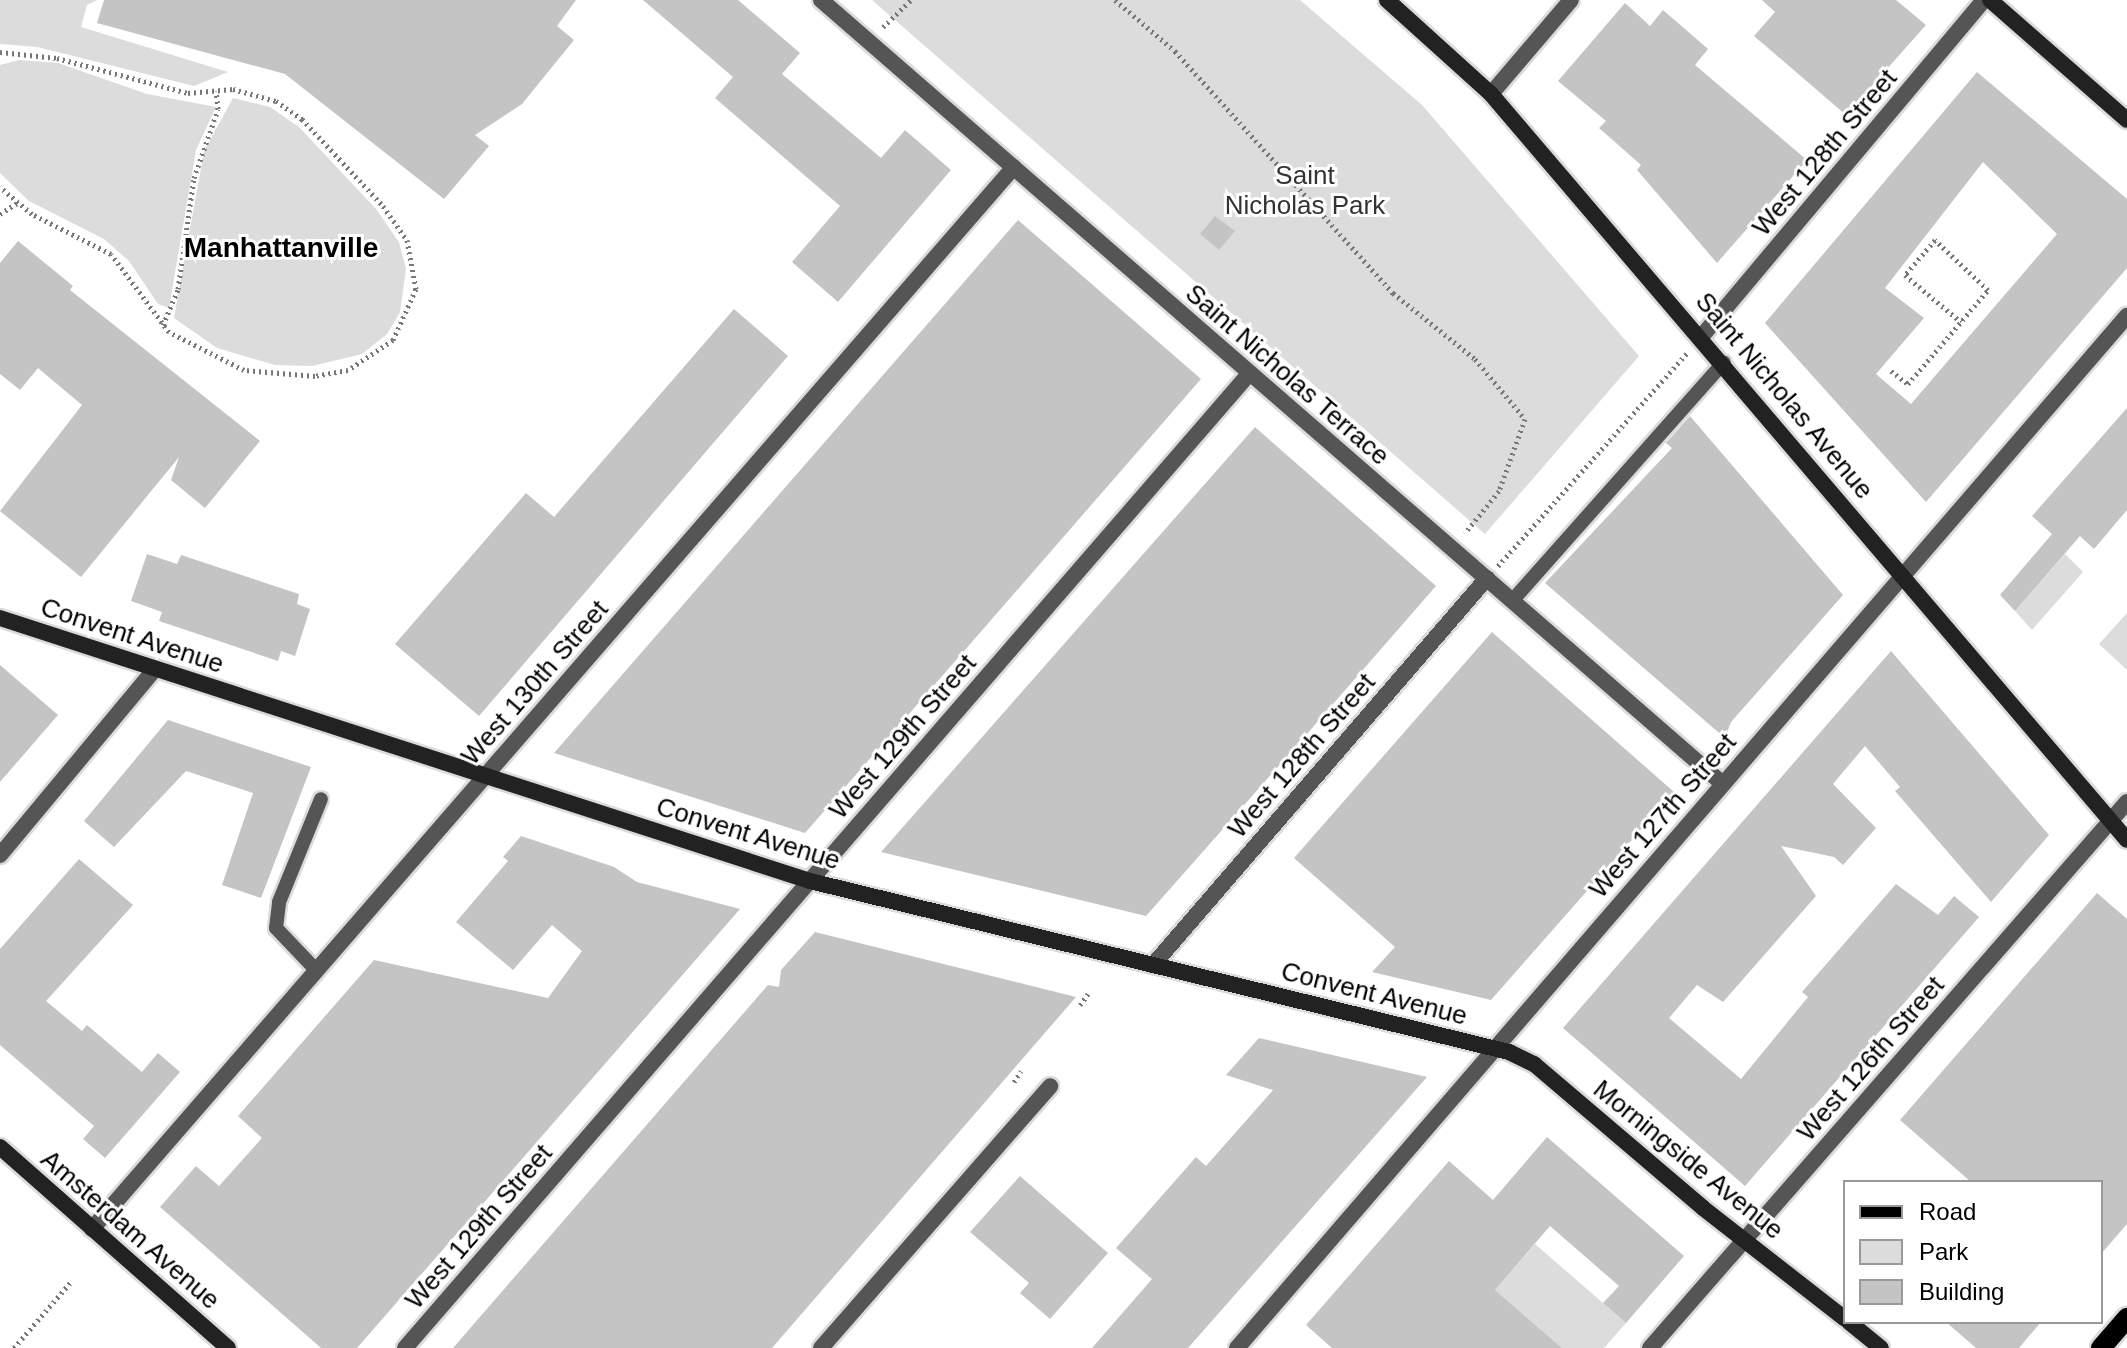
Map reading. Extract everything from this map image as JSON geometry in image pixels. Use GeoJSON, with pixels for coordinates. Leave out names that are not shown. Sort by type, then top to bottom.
{"type":"FeatureCollection","features":[{"type":"Feature","properties":{"kind":"main road"},"geometry":{"type":"LineString","coordinates":[[2101,1348],[2127,1318]]}},
{"type":"Feature","properties":{"kind":"street","name":"Saint Nicholas Terrace"},"geometry":{"type":"LineString","coordinates":[[821,0],[1248,375],[1723,784]]}},
{"type":"Feature","properties":{"kind":"street","name":"Saint Nicholas Avenue"},"geometry":{"type":"LineString","coordinates":[[1387,0],[1491,94],[1724,362],[2108,824],[2127,840]]}},
{"type":"Feature","properties":{"kind":"street"},"geometry":{"type":"LineString","coordinates":[[1491,94],[1571,0]]}},
{"type":"Feature","properties":{"kind":"street"},"geometry":{"type":"LineString","coordinates":[[1987,0],[2127,120]]}},
{"type":"Feature","properties":{"kind":"street","name":"West 128th Street"},"geometry":{"type":"LineString","coordinates":[[1702,336],[1987,0]]}},
{"type":"Feature","properties":{"kind":"street","name":"West 130th Street"},"geometry":{"type":"LineString","coordinates":[[92,1229],[1014,167]]}},
{"type":"Feature","properties":{"kind":"street","name":"West 127th Street"},"geometry":{"type":"LineString","coordinates":[[1237,1348],[2127,316]]}},
{"type":"Feature","properties":{"kind":"street","name":"West 129th Street"},"geometry":{"type":"LineString","coordinates":[[405,1348],[1248,375]]}},
{"type":"Feature","properties":{"kind":"street","name":"West 128th Street"},"geometry":{"type":"LineString","coordinates":[[1153,965],[1487,578]]}},
{"type":"Feature","properties":{"kind":"street","name":"Convent Avenue"},"geometry":{"type":"LineString","coordinates":[[0,618],[810,881],[1496,1048]]}},
{"type":"Feature","properties":{"kind":"street"},"geometry":{"type":"LineString","coordinates":[[0,855],[154,670]]}},
{"type":"Feature","properties":{"kind":"street","name":"West 126th Street"},"geometry":{"type":"LineString","coordinates":[[1650,1348],[2127,802]]}},
{"type":"Feature","properties":{"kind":"street","name":"Morningside Avenue"},"geometry":{"type":"LineString","coordinates":[[1496,1048],[1534,1064],[1745,1240],[1843,1317]]}},
{"type":"Feature","properties":{"kind":"street"},"geometry":{"type":"LineString","coordinates":[[821,1348],[1050,1086]]}},
{"type":"Feature","properties":{"kind":"street","name":"Amsterdam Avenue"},"geometry":{"type":"LineString","coordinates":[[0,1147],[228,1348]]}},
{"type":"Feature","properties":{"kind":"street","name":"Morningside Avenue"},"geometry":{"type":"LineString","coordinates":[[1852,1324],[1881,1348]]}},
{"type":"Feature","properties":{"kind":"lane"},"geometry":{"type":"LineString","coordinates":[[1512,601],[1724,362]]}},
{"type":"Feature","properties":{"kind":"lane"},"geometry":{"type":"LineString","coordinates":[[316,970],[276,928],[279,902],[321,799]]}},
{"type":"Feature","properties":{"kind":"path"},"geometry":{"type":"LineString","coordinates":[[870,43],[911,0]]}},
{"type":"Feature","properties":{"kind":"path"},"geometry":{"type":"LineString","coordinates":[[1115,0],[1175,51],[1393,293],[1475,359],[1525,419],[1499,491],[1452,549]]}},
{"type":"Feature","properties":{"kind":"path"},"geometry":{"type":"LineString","coordinates":[[0,52],[57,58],[188,93],[216,91],[266,98],[302,119],[407,240],[416,289],[393,340],[348,370],[315,376],[233,367],[163,325],[111,254],[17,203],[0,187]]}},
{"type":"Feature","properties":{"kind":"path"},"geometry":{"type":"LineString","coordinates":[[163,325],[178,289],[194,178],[218,109],[216,91]]}},
{"type":"Feature","properties":{"kind":"path"},"geometry":{"type":"LineString","coordinates":[[0,214],[17,203]]}},
{"type":"Feature","properties":{"kind":"path"},"geometry":{"type":"LineString","coordinates":[[1891,371],[1908,384],[1961,322],[1988,290],[1935,240],[1905,275],[1961,322]]}},
{"type":"Feature","properties":{"kind":"path"},"geometry":{"type":"LineString","coordinates":[[1487,578],[1702,336]]}},
{"type":"Feature","properties":{"kind":"path"},"geometry":{"type":"LineString","coordinates":[[1080,1005],[1088,994]]}},
{"type":"Feature","properties":{"kind":"path"},"geometry":{"type":"LineString","coordinates":[[1014,1082],[1021,1071]]}},
{"type":"Feature","properties":{"kind":"path"},"geometry":{"type":"LineString","coordinates":[[14,1348],[70,1283]]}},
{"type":"Feature","properties":{"kind":"green space"},"geometry":{"type":"Polygon","coordinates":[[[0,0],[97,0],[87,5],[81,27],[228,72],[194,86],[37,47],[0,44],[0,0]]]}},
{"type":"Feature","properties":{"kind":"green space","name":"Saint Nicholas Park"},"geometry":{"type":"Polygon","coordinates":[[[872,0],[1300,0],[1422,105],[1639,356],[1485,534],[872,0]]]}},
{"type":"Feature","properties":{"kind":"green space"},"geometry":{"type":"Polygon","coordinates":[[[19,60],[58,63],[147,94],[216,107],[196,150],[169,308],[158,304],[129,261],[104,239],[29,201],[0,173],[0,65],[19,60]]]}},
{"type":"Feature","properties":{"kind":"green space"},"geometry":{"type":"Polygon","coordinates":[[[233,98],[270,107],[299,127],[376,209],[399,242],[406,269],[400,312],[387,334],[362,354],[312,366],[275,365],[217,348],[174,318],[204,151],[233,98]]]}},
{"type":"Feature","properties":{"kind":"green space"},"geometry":{"type":"Polygon","coordinates":[[[2065,554],[2083,572],[2032,630],[2015,611],[2065,554]]]}},
{"type":"Feature","properties":{"kind":"green space"},"geometry":{"type":"Polygon","coordinates":[[[2127,613],[2127,670],[2099,644],[2127,613]]]}},
{"type":"Feature","properties":{"kind":"green space"},"geometry":{"type":"Polygon","coordinates":[[[1535,1244],[1626,1323],[1604,1348],[1562,1348],[1495,1290],[1535,1244]]]}},
{"type":"Feature","properties":{"kind":"building"},"geometry":{"type":"Polygon","coordinates":[[[104,0],[576,0],[557,26],[574,40],[522,104],[475,135],[489,146],[444,199],[285,74],[97,23],[104,0]]]}},
{"type":"Feature","properties":{"kind":"building"},"geometry":{"type":"Polygon","coordinates":[[[643,0],[738,0],[800,53],[782,74],[881,158],[905,130],[951,170],[838,302],[792,262],[840,206],[715,98],[733,77],[643,0]]]}},
{"type":"Feature","properties":{"kind":"building"},"geometry":{"type":"Polygon","coordinates":[[[1762,0],[1896,0],[1926,25],[1846,115],[1754,36],[1775,12],[1762,0]]]}},
{"type":"Feature","properties":{"kind":"building"},"geometry":{"type":"Polygon","coordinates":[[[1625,3],[1650,26],[1663,10],[1708,49],[1695,65],[1807,160],[1717,263],[1637,170],[1641,165],[1599,128],[1606,121],[1558,81],[1625,3]]]}},
{"type":"Feature","properties":{"kind":"building"},"geometry":{"type":"Polygon","coordinates":[[[1977,72],[2127,199],[2127,268],[1926,502],[1765,323],[1977,72]],[[1983,162],[1885,288],[1924,318],[1876,374],[1911,404],[2057,234],[1983,162]]]}},
{"type":"Feature","properties":{"kind":"building"},"geometry":{"type":"Polygon","coordinates":[[[1215,216],[1235,231],[1219,250],[1200,234],[1215,216]]]}},
{"type":"Feature","properties":{"kind":"building"},"geometry":{"type":"Polygon","coordinates":[[[1018,220],[1201,379],[805,833],[554,753],[1018,220]]]}},
{"type":"Feature","properties":{"kind":"building"},"geometry":{"type":"Polygon","coordinates":[[[18,241],[73,286],[70,290],[260,441],[205,508],[171,480],[179,457],[81,577],[0,511],[82,405],[38,368],[20,390],[0,374],[0,263],[18,241]]]}},
{"type":"Feature","properties":{"kind":"building"},"geometry":{"type":"Polygon","coordinates":[[[734,309],[788,356],[479,716],[395,644],[526,493],[554,517],[734,309]]]}},
{"type":"Feature","properties":{"kind":"building"},"geometry":{"type":"Polygon","coordinates":[[[2127,408],[2127,510],[2094,549],[2080,536],[2015,611],[2000,595],[2052,534],[2032,516],[2127,408]]]}},
{"type":"Feature","properties":{"kind":"building"},"geometry":{"type":"Polygon","coordinates":[[[1690,416],[1843,595],[1731,722],[1725,738],[1545,583],[1672,448],[1666,443],[1690,416]]]}},
{"type":"Feature","properties":{"kind":"building"},"geometry":{"type":"Polygon","coordinates":[[[1255,427],[1436,586],[1299,743],[1146,916],[881,852],[1255,427]]]}},
{"type":"Feature","properties":{"kind":"building"},"geometry":{"type":"Polygon","coordinates":[[[147,554],[177,564],[181,555],[299,594],[297,604],[310,609],[295,656],[281,651],[278,661],[159,621],[162,612],[131,601],[147,554]]]}},
{"type":"Feature","properties":{"kind":"building"},"geometry":{"type":"Polygon","coordinates":[[[1492,632],[1674,792],[1491,1000],[1372,972],[1395,947],[1294,858],[1492,632]]]}},
{"type":"Feature","properties":{"kind":"building"},"geometry":{"type":"Polygon","coordinates":[[[1891,651],[2049,835],[1991,902],[1895,791],[1900,787],[1865,746],[1833,784],[1876,828],[1843,865],[1834,857],[1781,846],[1816,896],[1723,1002],[1697,985],[1669,1018],[1741,1079],[1808,997],[1802,992],[1896,884],[1938,915],[1954,896],[1979,917],[1745,1186],[1563,1028],[1891,651]]]}},
{"type":"Feature","properties":{"kind":"building"},"geometry":{"type":"Polygon","coordinates":[[[0,665],[58,715],[0,782],[0,665]]]}},
{"type":"Feature","properties":{"kind":"building"},"geometry":{"type":"Polygon","coordinates":[[[168,720],[311,767],[261,898],[222,885],[253,793],[186,771],[114,847],[84,821],[168,720]]]}},
{"type":"Feature","properties":{"kind":"building"},"geometry":{"type":"Polygon","coordinates":[[[521,836],[614,867],[637,882],[740,909],[357,1348],[321,1348],[160,1207],[196,1166],[219,1186],[262,1138],[238,1116],[374,960],[548,998],[582,951],[552,925],[513,970],[456,922],[508,861],[503,857],[521,836]]]}},
{"type":"Feature","properties":{"kind":"building"},"geometry":{"type":"Polygon","coordinates":[[[79,859],[133,905],[46,1001],[82,1031],[87,1025],[142,1072],[158,1053],[180,1072],[105,1158],[83,1139],[94,1126],[0,1045],[0,949],[79,859]]]}},
{"type":"Feature","properties":{"kind":"building"},"geometry":{"type":"Polygon","coordinates":[[[2097,893],[2127,919],[2127,1224],[2103,1252],[2103,1180],[1969,1180],[1900,1120],[2097,893]]]}},
{"type":"Feature","properties":{"kind":"building"},"geometry":{"type":"Polygon","coordinates":[[[815,932],[1076,997],[772,1348],[453,1348],[768,985],[779,987],[781,970],[815,932]]]}},
{"type":"Feature","properties":{"kind":"building"},"geometry":{"type":"Polygon","coordinates":[[[1259,1038],[1427,1077],[1188,1348],[1092,1348],[1152,1279],[1116,1248],[1196,1157],[1206,1166],[1273,1090],[1226,1075],[1259,1038]]]}},
{"type":"Feature","properties":{"kind":"building"},"geometry":{"type":"Polygon","coordinates":[[[1547,1137],[1684,1256],[1626,1323],[1603,1303],[1619,1286],[1550,1226],[1495,1290],[1562,1348],[1332,1348],[1306,1325],[1449,1161],[1493,1200],[1547,1137]]]}},
{"type":"Feature","properties":{"kind":"building"},"geometry":{"type":"Polygon","coordinates":[[[1020,1176],[1108,1253],[1050,1319],[1020,1293],[1029,1283],[970,1232],[1020,1176]]]}},
{"type":"Feature","properties":{"kind":"building"},"geometry":{"type":"Polygon","coordinates":[[[1948,1324],[2039,1324],[2019,1348],[1976,1348],[1948,1324]]]}},
{"type":"Feature","properties":{"kind":"district","name":"Manhattanville"},"geometry":{"type":"Point","coordinates":[281,248]}}]}
